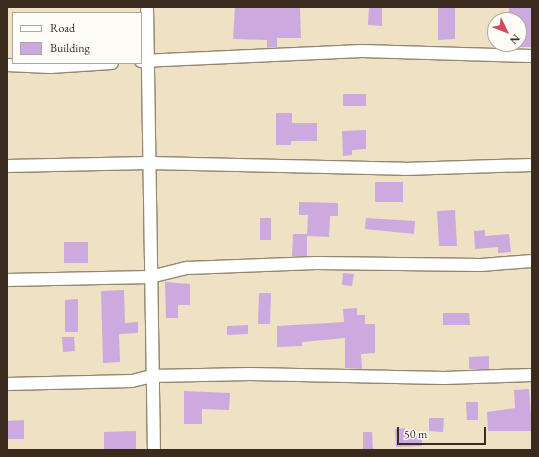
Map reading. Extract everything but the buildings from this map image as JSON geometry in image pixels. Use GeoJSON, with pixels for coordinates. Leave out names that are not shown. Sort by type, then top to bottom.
{"type":"FeatureCollection","features":[{"type":"Feature","properties":{"kind":"street"},"geometry":{"type":"LineString","coordinates":[[147,7],[144,61],[149,163],[154,450]]}},
{"type":"Feature","properties":{"kind":"street"},"geometry":{"type":"LineString","coordinates":[[144,61],[362,51],[532,56]]}},
{"type":"Feature","properties":{"kind":"street"},"geometry":{"type":"LineString","coordinates":[[7,65],[50,66],[91,64]]}},
{"type":"Feature","properties":{"kind":"street"},"geometry":{"type":"LineString","coordinates":[[7,166],[149,163],[404,169],[532,165]]}},
{"type":"Feature","properties":{"kind":"street"},"geometry":{"type":"LineString","coordinates":[[7,280],[150,277],[187,268],[316,263],[481,264],[532,261]]}},
{"type":"Feature","properties":{"kind":"street"},"geometry":{"type":"LineString","coordinates":[[7,384],[132,381],[152,376],[250,374],[444,378],[532,375]]}}]}
